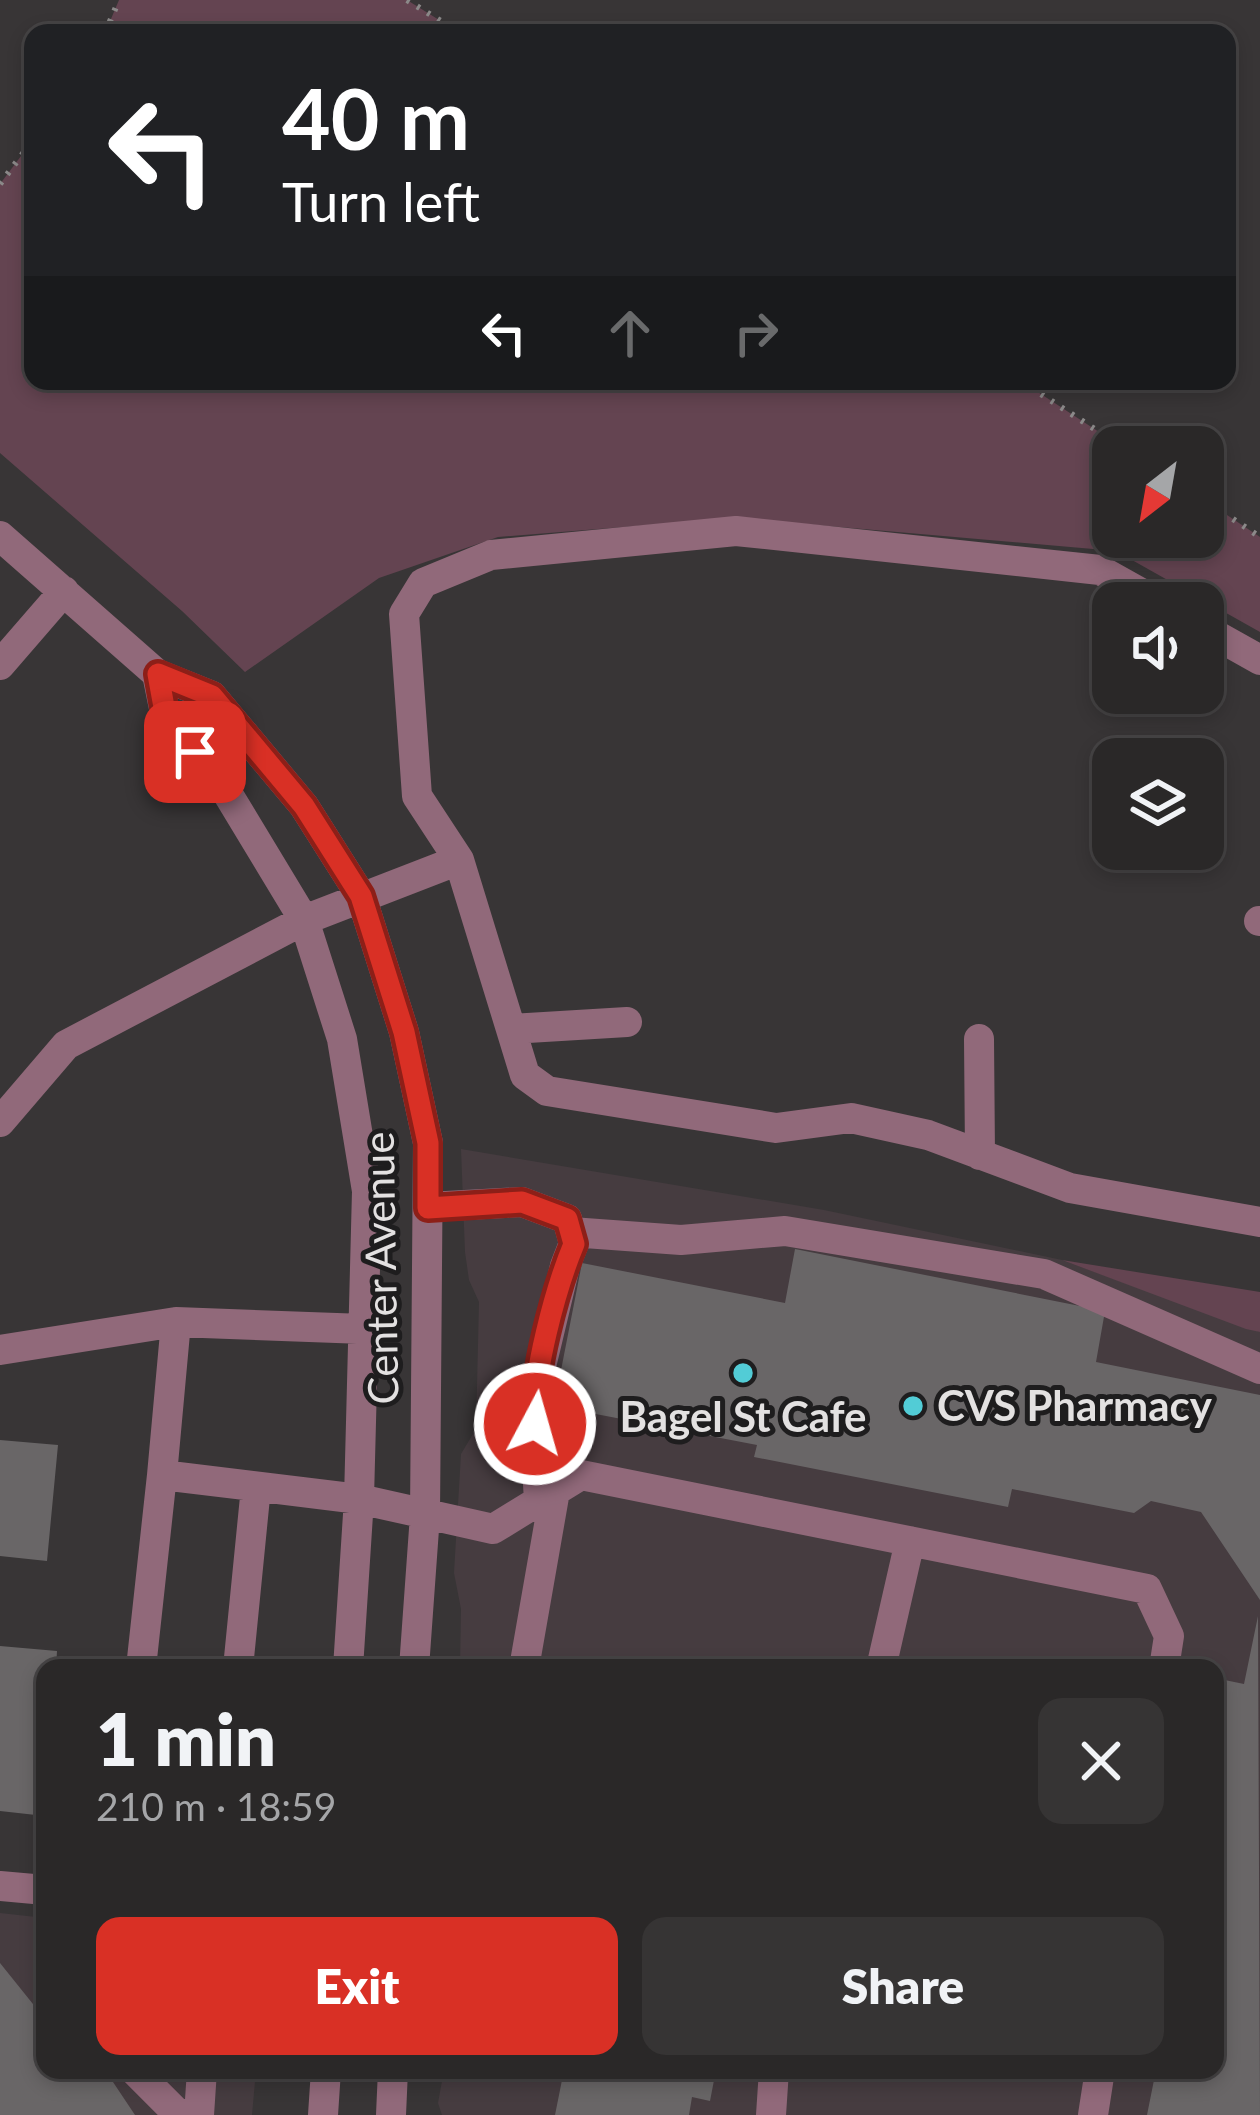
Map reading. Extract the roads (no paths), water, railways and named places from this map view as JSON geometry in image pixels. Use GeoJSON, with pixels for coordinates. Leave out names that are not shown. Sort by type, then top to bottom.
{"type":"FeatureCollection","features":[{"type":"Feature","properties":{"kind":"street"},"geometry":{"type":"LineString","coordinates":[[1121,582],[1100,570],[736,531],[490,555],[423,583],[404,614],[417,796],[459,860],[525,1075],[547,1091],[776,1128],[851,1118],[928,1135],[1070,1188],[1260,1222]]}},
{"type":"Feature","properties":{"kind":"street","name":"Center Avenue"},"geometry":{"type":"LineString","coordinates":[[0,536],[158,674],[212,696],[304,806],[361,896],[404,1032],[428,1143],[425,1515],[416,1659]]}},
{"type":"Feature","properties":{"kind":"street"},"geometry":{"type":"LineString","coordinates":[[0,665],[64,591]]}},
{"type":"Feature","properties":{"kind":"street"},"geometry":{"type":"LineString","coordinates":[[1224,640],[1260,660]]}},
{"type":"Feature","properties":{"kind":"street","name":"Center Avenue"},"geometry":{"type":"LineString","coordinates":[[158,674],[166,718],[223,786],[304,920],[343,1039],[367,1191],[359,1499],[349,1659]]}},
{"type":"Feature","properties":{"kind":"street"},"geometry":{"type":"LineString","coordinates":[[0,1122],[66,1045],[304,920],[459,860]]}},
{"type":"Feature","properties":{"kind":"street"},"geometry":{"type":"LineString","coordinates":[[511,1029],[627,1022]]}},
{"type":"Feature","properties":{"kind":"street"},"geometry":{"type":"LineString","coordinates":[[979,1039],[980,1154]]}},
{"type":"Feature","properties":{"kind":"street"},"geometry":{"type":"LineString","coordinates":[[428,1208],[522,1202],[567,1219],[574,1244],[533,1400],[547,1496],[525,1659]]}},
{"type":"Feature","properties":{"kind":"street"},"geometry":{"type":"LineString","coordinates":[[571,1232],[682,1240],[785,1231],[1044,1274],[1260,1369]]}},
{"type":"Feature","properties":{"kind":"street"},"geometry":{"type":"LineString","coordinates":[[142,1659],[176,1322]]}},
{"type":"Feature","properties":{"kind":"street"},"geometry":{"type":"LineString","coordinates":[[0,1351],[176,1322],[364,1329]]}},
{"type":"Feature","properties":{"kind":"street"},"geometry":{"type":"LineString","coordinates":[[162,1475],[359,1499],[493,1528],[580,1475],[1147,1589],[1169,1636],[1165,1659]]}},
{"type":"Feature","properties":{"kind":"street"},"geometry":{"type":"LineString","coordinates":[[239,1659],[256,1487]]}},
{"type":"Feature","properties":{"kind":"street"},"geometry":{"type":"LineString","coordinates":[[883,1659],[910,1541]]}},
{"type":"Feature","properties":{"kind":"street"},"geometry":{"type":"LineString","coordinates":[[0,1886],[36,1889]]}},
{"type":"Feature","properties":{"kind":"street"},"geometry":{"type":"LineString","coordinates":[[143,2079],[176,2112],[188,2115]]}},
{"type":"Feature","properties":{"kind":"street"},"geometry":{"type":"LineString","coordinates":[[200,2115],[202,2079]]}},
{"type":"Feature","properties":{"kind":"street"},"geometry":{"type":"LineString","coordinates":[[323,2115],[325,2079]]}},
{"type":"Feature","properties":{"kind":"street"},"geometry":{"type":"LineString","coordinates":[[391,2115],[393,2079]]}},
{"type":"Feature","properties":{"kind":"street"},"geometry":{"type":"LineString","coordinates":[[771,2115],[773,2079]]}},
{"type":"Feature","properties":{"kind":"street"},"geometry":{"type":"LineString","coordinates":[[1093,2115],[1099,2079]]}},
{"type":"Feature","properties":{"kind":"place","name":"Bagel St Cafe"},"geometry":{"type":"Point","coordinates":[743,1373]}},
{"type":"Feature","properties":{"kind":"place","name":"CVS Pharmacy"},"geometry":{"type":"Point","coordinates":[913,1406]}}]}
